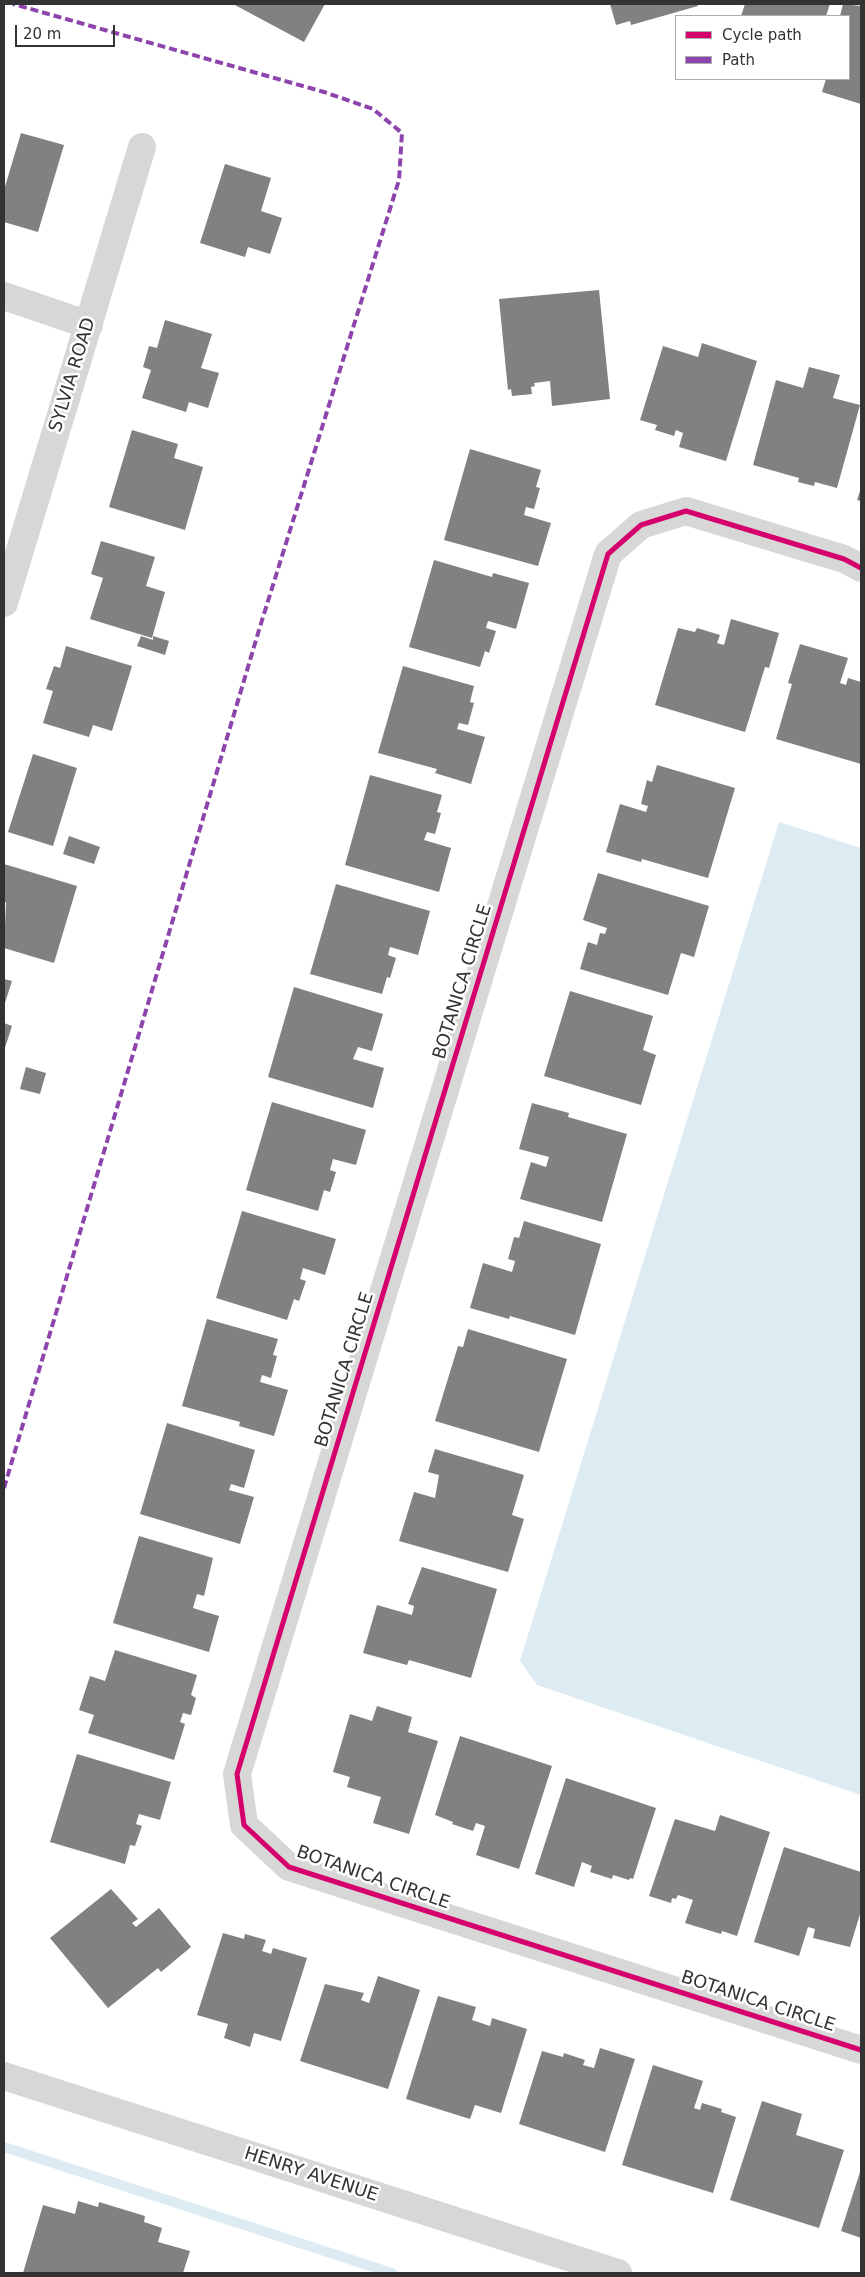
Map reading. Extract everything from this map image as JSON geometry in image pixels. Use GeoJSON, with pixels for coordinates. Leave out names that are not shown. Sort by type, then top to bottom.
{"type":"FeatureCollection","features":[{"type":"Feature","properties":{"kind":"street","name":"SYLVIA ROAD"},"geometry":{"type":"LineString","coordinates":[[4,603],[142,147]]}},
{"type":"Feature","properties":{"kind":"street"},"geometry":{"type":"LineString","coordinates":[[4,296],[89,324]]}},
{"type":"Feature","properties":{"kind":"street","name":"BOTANICA CIRCLE"},"geometry":{"type":"LineString","coordinates":[[861,568],[844,559],[686,511],[641,525],[608,554],[236,1774],[244,1825],[289,1867],[861,2050]]}},
{"type":"Feature","properties":{"kind":"street","name":"HENRY AVENUE"},"geometry":{"type":"LineString","coordinates":[[4,2076],[618,2273]]}},
{"type":"Feature","properties":{"kind":"shaded area"},"geometry":{"type":"Polygon","coordinates":[[[779,822],[861,848],[861,1795],[537,1685],[520,1661],[779,822]]]}},
{"type":"Feature","properties":{"kind":"building"},"geometry":{"type":"Polygon","coordinates":[[[233,4],[325,4],[304,42],[233,4]]]}},
{"type":"Feature","properties":{"kind":"building"},"geometry":{"type":"Polygon","coordinates":[[[610,4],[697,4],[698,6],[631,25],[630,21],[616,25],[610,4]]]}},
{"type":"Feature","properties":{"kind":"building"},"geometry":{"type":"Polygon","coordinates":[[[745,4],[830,4],[826,15],[741,15],[745,4]]]}},
{"type":"Feature","properties":{"kind":"building"},"geometry":{"type":"Polygon","coordinates":[[[843,4],[861,6],[861,104],[822,92],[826,80],[850,80],[850,15],[840,15],[843,4]]]}},
{"type":"Feature","properties":{"kind":"building"},"geometry":{"type":"Polygon","coordinates":[[[21,133],[64,145],[38,232],[4,222],[4,190],[21,133]]]}},
{"type":"Feature","properties":{"kind":"building"},"geometry":{"type":"Polygon","coordinates":[[[225,164],[271,178],[261,211],[282,218],[270,254],[248,247],[245,257],[200,243],[225,164]]]}},
{"type":"Feature","properties":{"kind":"building"},"geometry":{"type":"Polygon","coordinates":[[[599,290],[610,399],[552,406],[550,381],[534,383],[535,386],[531,387],[532,394],[512,396],[511,389],[508,390],[499,299],[599,290]]]}},
{"type":"Feature","properties":{"kind":"building"},"geometry":{"type":"Polygon","coordinates":[[[165,320],[212,334],[201,368],[219,373],[208,408],[189,402],[186,412],[142,398],[151,370],[143,367],[149,346],[157,348],[165,320]]]}},
{"type":"Feature","properties":{"kind":"building"},"geometry":{"type":"Polygon","coordinates":[[[702,343],[757,361],[726,461],[679,447],[683,433],[676,430],[674,436],[655,430],[657,425],[640,420],[663,346],[698,357],[702,343]]]}},
{"type":"Feature","properties":{"kind":"building"},"geometry":{"type":"Polygon","coordinates":[[[809,367],[840,375],[833,398],[860,405],[837,488],[815,482],[814,486],[798,482],[799,478],[753,465],[776,380],[803,388],[809,367]]]}},
{"type":"Feature","properties":{"kind":"building"},"geometry":{"type":"Polygon","coordinates":[[[132,430],[178,444],[174,458],[203,467],[185,530],[109,507],[132,430]]]}},
{"type":"Feature","properties":{"kind":"building"},"geometry":{"type":"Polygon","coordinates":[[[470,449],[541,470],[536,487],[540,488],[534,509],[526,507],[524,515],[551,523],[538,566],[444,540],[470,449]]]}},
{"type":"Feature","properties":{"kind":"building"},"geometry":{"type":"Polygon","coordinates":[[[861,488],[861,501],[857,500],[861,488]]]}},
{"type":"Feature","properties":{"kind":"building"},"geometry":{"type":"Polygon","coordinates":[[[101,541],[155,557],[146,586],[165,592],[152,638],[90,619],[103,578],[91,574],[101,541]]]}},
{"type":"Feature","properties":{"kind":"building"},"geometry":{"type":"Polygon","coordinates":[[[434,560],[492,577],[493,573],[529,583],[516,629],[488,621],[486,628],[496,631],[489,653],[485,651],[480,667],[409,647],[434,560]]]}},
{"type":"Feature","properties":{"kind":"building"},"geometry":{"type":"Polygon","coordinates":[[[731,619],[779,633],[769,668],[765,667],[745,732],[655,705],[678,628],[695,632],[697,628],[720,635],[717,643],[724,645],[731,619]]]}},
{"type":"Feature","properties":{"kind":"building"},"geometry":{"type":"Polygon","coordinates":[[[141,636],[153,640],[153,636],[169,641],[165,655],[137,646],[141,636]]]}},
{"type":"Feature","properties":{"kind":"building"},"geometry":{"type":"Polygon","coordinates":[[[800,644],[848,658],[840,683],[846,685],[848,678],[861,682],[861,764],[776,739],[792,684],[788,683],[800,644]]]}},
{"type":"Feature","properties":{"kind":"building"},"geometry":{"type":"Polygon","coordinates":[[[66,646],[132,666],[112,731],[93,725],[89,737],[43,723],[53,691],[46,689],[54,666],[60,668],[66,646]]]}},
{"type":"Feature","properties":{"kind":"building"},"geometry":{"type":"Polygon","coordinates":[[[403,666],[474,686],[470,702],[474,703],[468,725],[459,723],[457,729],[485,737],[471,784],[435,773],[437,769],[378,753],[403,666]]]}},
{"type":"Feature","properties":{"kind":"building"},"geometry":{"type":"Polygon","coordinates":[[[33,754],[77,768],[53,846],[8,832],[33,754]]]}},
{"type":"Feature","properties":{"kind":"building"},"geometry":{"type":"Polygon","coordinates":[[[657,765],[735,788],[708,878],[642,859],[641,862],[606,852],[620,804],[646,812],[648,806],[641,804],[647,780],[652,782],[657,765]]]}},
{"type":"Feature","properties":{"kind":"building"},"geometry":{"type":"Polygon","coordinates":[[[370,775],[442,795],[437,812],[441,813],[435,834],[427,832],[424,840],[451,848],[439,892],[345,865],[370,775]]]}},
{"type":"Feature","properties":{"kind":"building"},"geometry":{"type":"Polygon","coordinates":[[[69,836],[100,847],[94,864],[63,854],[69,836]]]}},
{"type":"Feature","properties":{"kind":"building"},"geometry":{"type":"Polygon","coordinates":[[[4,864],[77,886],[54,963],[4,948],[6,902],[4,902],[4,864]]]}},
{"type":"Feature","properties":{"kind":"building"},"geometry":{"type":"Polygon","coordinates":[[[598,873],[709,906],[694,957],[681,953],[668,995],[580,969],[588,942],[597,945],[600,933],[605,934],[607,928],[583,920],[598,873]]]}},
{"type":"Feature","properties":{"kind":"building"},"geometry":{"type":"Polygon","coordinates":[[[336,884],[430,911],[418,955],[390,947],[388,955],[396,958],[390,978],[387,977],[382,994],[310,974],[336,884]]]}},
{"type":"Feature","properties":{"kind":"building"},"geometry":{"type":"Polygon","coordinates":[[[4,979],[12,981],[4,1006],[4,979]]]}},
{"type":"Feature","properties":{"kind":"building"},"geometry":{"type":"Polygon","coordinates":[[[294,987],[383,1014],[372,1051],[358,1047],[353,1059],[384,1068],[373,1108],[268,1077],[294,987]]]}},
{"type":"Feature","properties":{"kind":"building"},"geometry":{"type":"Polygon","coordinates":[[[570,991],[653,1016],[643,1050],[656,1055],[641,1105],[544,1076],[570,991]]]}},
{"type":"Feature","properties":{"kind":"building"},"geometry":{"type":"Polygon","coordinates":[[[4,1023],[12,1026],[4,1051],[4,1023]]]}},
{"type":"Feature","properties":{"kind":"building"},"geometry":{"type":"Polygon","coordinates":[[[26,1067],[46,1073],[40,1094],[20,1089],[26,1067]]]}},
{"type":"Feature","properties":{"kind":"building"},"geometry":{"type":"Polygon","coordinates":[[[272,1102],[366,1130],[356,1165],[333,1159],[330,1170],[336,1172],[330,1192],[324,1190],[318,1211],[246,1190],[272,1102]]]}},
{"type":"Feature","properties":{"kind":"building"},"geometry":{"type":"Polygon","coordinates":[[[532,1103],[569,1113],[568,1117],[627,1134],[602,1222],[520,1199],[531,1162],[546,1167],[549,1157],[519,1149],[532,1103]]]}},
{"type":"Feature","properties":{"kind":"building"},"geometry":{"type":"Polygon","coordinates":[[[242,1211],[336,1239],[325,1275],[303,1268],[300,1279],[306,1281],[299,1301],[294,1299],[287,1320],[216,1298],[242,1211]]]}},
{"type":"Feature","properties":{"kind":"building"},"geometry":{"type":"Polygon","coordinates":[[[524,1221],[601,1244],[575,1335],[510,1316],[509,1319],[470,1308],[483,1263],[512,1272],[515,1261],[508,1259],[514,1237],[519,1238],[524,1221]]]}},
{"type":"Feature","properties":{"kind":"building"},"geometry":{"type":"Polygon","coordinates":[[[207,1319],[278,1339],[273,1355],[277,1356],[271,1378],[262,1375],[260,1382],[288,1390],[274,1436],[239,1426],[240,1422],[182,1406],[207,1319]]]}},
{"type":"Feature","properties":{"kind":"building"},"geometry":{"type":"Polygon","coordinates":[[[468,1329],[567,1359],[539,1452],[435,1421],[458,1346],[463,1347],[468,1329]]]}},
{"type":"Feature","properties":{"kind":"building"},"geometry":{"type":"Polygon","coordinates":[[[167,1423],[255,1450],[244,1488],[231,1484],[229,1490],[254,1497],[240,1544],[140,1514],[167,1423]]]}},
{"type":"Feature","properties":{"kind":"building"},"geometry":{"type":"Polygon","coordinates":[[[435,1449],[524,1475],[512,1515],[524,1519],[508,1572],[399,1541],[414,1492],[435,1498],[439,1475],[428,1472],[435,1449]]]}},
{"type":"Feature","properties":{"kind":"building"},"geometry":{"type":"Polygon","coordinates":[[[139,1536],[213,1558],[204,1596],[197,1594],[193,1608],[219,1616],[209,1652],[113,1623],[139,1536]]]}},
{"type":"Feature","properties":{"kind":"building"},"geometry":{"type":"Polygon","coordinates":[[[422,1567],[497,1589],[471,1678],[409,1660],[407,1665],[363,1653],[377,1605],[412,1615],[414,1606],[408,1604],[422,1567]]]}},
{"type":"Feature","properties":{"kind":"building"},"geometry":{"type":"Polygon","coordinates":[[[115,1650],[197,1675],[191,1695],[196,1698],[191,1715],[183,1713],[180,1722],[185,1724],[174,1760],[88,1733],[94,1715],[79,1710],[90,1676],[105,1681],[115,1650]]]}},
{"type":"Feature","properties":{"kind":"building"},"geometry":{"type":"Polygon","coordinates":[[[377,1706],[412,1717],[408,1732],[438,1741],[409,1834],[373,1823],[381,1797],[347,1787],[350,1777],[333,1772],[350,1714],[372,1721],[377,1706]]]}},
{"type":"Feature","properties":{"kind":"building"},"geometry":{"type":"Polygon","coordinates":[[[460,1736],[552,1766],[519,1869],[476,1855],[485,1826],[476,1823],[473,1831],[452,1824],[453,1822],[435,1815],[460,1736]]]}},
{"type":"Feature","properties":{"kind":"building"},"geometry":{"type":"Polygon","coordinates":[[[77,1754],[171,1782],[160,1820],[139,1814],[136,1824],[142,1826],[135,1846],[130,1845],[125,1864],[50,1842],[77,1754]]]}},
{"type":"Feature","properties":{"kind":"building"},"geometry":{"type":"Polygon","coordinates":[[[566,1778],[656,1808],[633,1879],[630,1878],[629,1880],[613,1875],[612,1879],[590,1872],[592,1866],[582,1862],[574,1887],[535,1874],[566,1778]]]}},
{"type":"Feature","properties":{"kind":"building"},"geometry":{"type":"Polygon","coordinates":[[[720,1815],[770,1832],[737,1936],[722,1931],[721,1934],[685,1923],[693,1900],[678,1895],[676,1899],[672,1898],[671,1903],[649,1896],[675,1819],[715,1831],[720,1815]]]}},
{"type":"Feature","properties":{"kind":"building"},"geometry":{"type":"Polygon","coordinates":[[[784,1847],[861,1872],[861,1911],[850,1947],[813,1938],[815,1929],[808,1927],[799,1956],[754,1942],[784,1847]]]}},
{"type":"Feature","properties":{"kind":"building"},"geometry":{"type":"Polygon","coordinates":[[[111,1889],[138,1919],[132,1923],[136,1927],[159,1908],[191,1947],[161,1972],[158,1968],[108,2008],[50,1938],[111,1889]]]}},
{"type":"Feature","properties":{"kind":"building"},"geometry":{"type":"Polygon","coordinates":[[[223,1933],[244,1939],[245,1934],[266,1940],[262,1951],[271,1954],[273,1948],[307,1958],[281,2041],[254,2033],[250,2047],[224,2038],[228,2024],[197,2015],[223,1933]]]}},
{"type":"Feature","properties":{"kind":"building"},"geometry":{"type":"Polygon","coordinates":[[[378,1976],[420,1990],[388,2089],[300,2061],[325,1984],[364,1993],[361,2000],[369,2003],[378,1976]]]}},
{"type":"Feature","properties":{"kind":"building"},"geometry":{"type":"Polygon","coordinates":[[[438,1996],[476,2007],[472,2020],[490,2026],[492,2018],[527,2029],[501,2113],[475,2105],[470,2119],[406,2099],[438,1996]]]}},
{"type":"Feature","properties":{"kind":"building"},"geometry":{"type":"Polygon","coordinates":[[[600,2048],[635,2059],[605,2152],[519,2124],[542,2051],[563,2057],[564,2053],[585,2060],[583,2065],[594,2068],[600,2048]]]}},
{"type":"Feature","properties":{"kind":"building"},"geometry":{"type":"Polygon","coordinates":[[[653,2065],[703,2081],[694,2108],[700,2110],[702,2103],[722,2109],[721,2112],[736,2117],[713,2193],[622,2165],[653,2065]]]}},
{"type":"Feature","properties":{"kind":"building"},"geometry":{"type":"Polygon","coordinates":[[[762,2101],[802,2114],[796,2135],[844,2150],[819,2228],[730,2200],[762,2101]]]}},
{"type":"Feature","properties":{"kind":"building"},"geometry":{"type":"Polygon","coordinates":[[[861,2169],[861,2238],[841,2231],[861,2169]]]}},
{"type":"Feature","properties":{"kind":"building"},"geometry":{"type":"Polygon","coordinates":[[[78,2201],[98,2207],[99,2202],[145,2216],[144,2222],[162,2228],[158,2242],[190,2251],[183,2273],[23,2273],[43,2205],[75,2214],[78,2201]]]}},
{"type":"Feature","properties":{"kind":"waterway"},"geometry":{"type":"LineString","coordinates":[[4,2147],[392,2273]]}},
{"type":"Feature","properties":{"kind":"marked path"},"geometry":{"type":"LineString","coordinates":[[4,1488],[259,630],[399,180],[402,133],[373,109],[324,92],[13,4]]}},
{"type":"Feature","properties":{"kind":"cycle path"},"geometry":{"type":"LineString","coordinates":[[861,568],[844,559],[686,511],[641,525],[608,554],[237,1774],[244,1825],[289,1867],[861,2050]]}}]}
